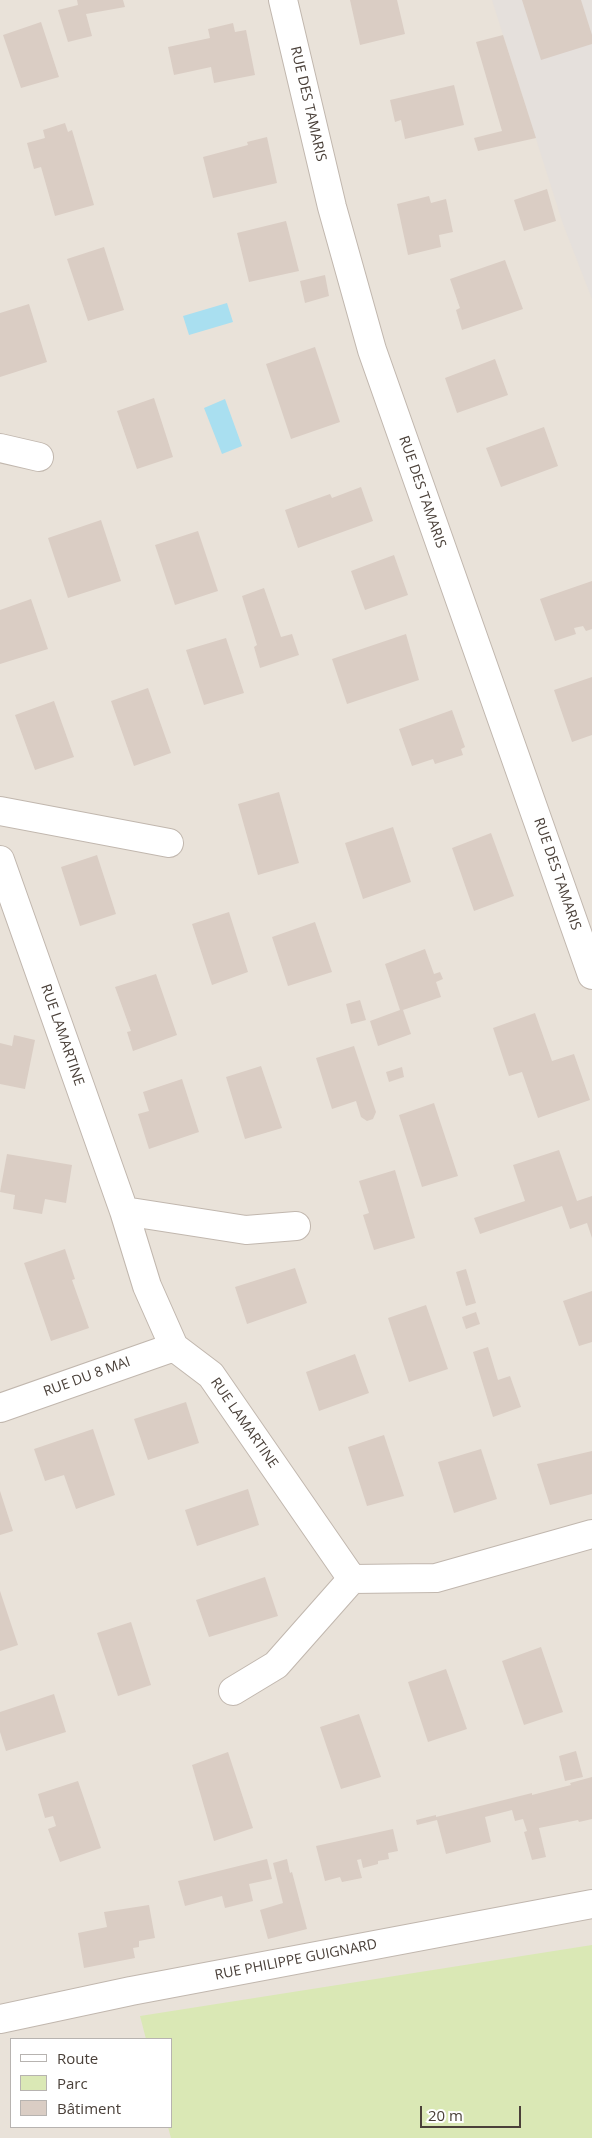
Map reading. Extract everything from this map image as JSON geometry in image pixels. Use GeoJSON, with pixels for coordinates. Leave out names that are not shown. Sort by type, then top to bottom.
{"type":"FeatureCollection","features":[{"type":"Feature","properties":{"kind":"street","name":"RUE DES TAMARIS"},"geometry":{"type":"LineString","coordinates":[[283,0],[332,207],[372,350],[592,975]]}},
{"type":"Feature","properties":{"kind":"street"},"geometry":{"type":"LineString","coordinates":[[0,448],[39,457]]}},
{"type":"Feature","properties":{"kind":"street"},"geometry":{"type":"LineString","coordinates":[[0,811],[169,843]]}},
{"type":"Feature","properties":{"kind":"street","name":"RUE LAMARTINE"},"geometry":{"type":"LineString","coordinates":[[0,860],[124,1211],[147,1286],[174,1346],[211,1375],[352,1579]]}},
{"type":"Feature","properties":{"kind":"street"},"geometry":{"type":"LineString","coordinates":[[124,1211],[246,1230],[296,1226]]}},
{"type":"Feature","properties":{"kind":"street","name":"RUE DU 8 MAI"},"geometry":{"type":"LineString","coordinates":[[0,1408],[174,1346]]}},
{"type":"Feature","properties":{"kind":"street"},"geometry":{"type":"LineString","coordinates":[[233,1691],[276,1665],[352,1579],[436,1578],[592,1534]]}},
{"type":"Feature","properties":{"kind":"street","name":"RUE PHILIPPE GUIGNARD"},"geometry":{"type":"LineString","coordinates":[[0,2019],[130,1991],[592,1904]]}},
{"type":"Feature","properties":{"kind":"shaded area"},"geometry":{"type":"Polygon","coordinates":[[[0,0],[592,0],[592,2138],[0,2138],[0,0]]]}},
{"type":"Feature","properties":{"kind":"shaded area"},"geometry":{"type":"Polygon","coordinates":[[[492,0],[592,0],[592,299],[563,224],[492,0]]]}},
{"type":"Feature","properties":{"kind":"green space"},"geometry":{"type":"Polygon","coordinates":[[[592,1945],[592,2138],[171,2138],[168,2128],[172,2128],[172,2038],[146,2038],[140,2016],[592,1945]]]}},
{"type":"Feature","properties":{"kind":"water"},"geometry":{"type":"Polygon","coordinates":[[[227,303],[233,322],[189,335],[183,316],[227,303]]]}},
{"type":"Feature","properties":{"kind":"water"},"geometry":{"type":"Polygon","coordinates":[[[225,399],[242,446],[222,454],[204,408],[225,399]]]}},
{"type":"Feature","properties":{"kind":"building"},"geometry":{"type":"Polygon","coordinates":[[[77,0],[123,0],[125,7],[86,14],[92,36],[68,42],[58,10],[78,5],[77,0]]]}},
{"type":"Feature","properties":{"kind":"building"},"geometry":{"type":"Polygon","coordinates":[[[350,0],[397,0],[405,34],[360,45],[350,0]]]}},
{"type":"Feature","properties":{"kind":"building"},"geometry":{"type":"Polygon","coordinates":[[[522,0],[581,0],[592,35],[592,44],[541,60],[522,0]]]}},
{"type":"Feature","properties":{"kind":"building"},"geometry":{"type":"Polygon","coordinates":[[[41,22],[59,77],[21,88],[3,35],[41,22]]]}},
{"type":"Feature","properties":{"kind":"building"},"geometry":{"type":"Polygon","coordinates":[[[233,23],[235,32],[246,30],[255,75],[214,83],[211,67],[174,75],[168,47],[210,38],[208,29],[233,23]]]}},
{"type":"Feature","properties":{"kind":"building"},"geometry":{"type":"Polygon","coordinates":[[[503,35],[536,138],[478,151],[474,138],[502,131],[476,42],[503,35]]]}},
{"type":"Feature","properties":{"kind":"building"},"geometry":{"type":"Polygon","coordinates":[[[454,85],[464,125],[405,139],[401,120],[395,122],[390,100],[454,85]]]}},
{"type":"Feature","properties":{"kind":"building"},"geometry":{"type":"Polygon","coordinates":[[[65,123],[68,132],[72,130],[94,205],[55,216],[41,167],[34,169],[27,143],[45,138],[43,130],[65,123]]]}},
{"type":"Feature","properties":{"kind":"building"},"geometry":{"type":"Polygon","coordinates":[[[267,137],[277,183],[213,198],[203,157],[248,145],[247,142],[267,137]]]}},
{"type":"Feature","properties":{"kind":"building"},"geometry":{"type":"Polygon","coordinates":[[[547,189],[556,221],[524,231],[514,200],[547,189]]]}},
{"type":"Feature","properties":{"kind":"building"},"geometry":{"type":"Polygon","coordinates":[[[429,196],[431,203],[446,199],[453,232],[439,235],[441,247],[408,255],[397,204],[429,196]]]}},
{"type":"Feature","properties":{"kind":"building"},"geometry":{"type":"Polygon","coordinates":[[[286,221],[299,271],[249,282],[237,233],[286,221]]]}},
{"type":"Feature","properties":{"kind":"building"},"geometry":{"type":"Polygon","coordinates":[[[104,247],[124,310],[88,321],[67,259],[104,247]]]}},
{"type":"Feature","properties":{"kind":"building"},"geometry":{"type":"Polygon","coordinates":[[[505,260],[523,309],[462,330],[456,310],[460,308],[450,279],[505,260]]]}},
{"type":"Feature","properties":{"kind":"building"},"geometry":{"type":"Polygon","coordinates":[[[325,275],[329,296],[305,303],[300,281],[325,275]]]}},
{"type":"Feature","properties":{"kind":"building"},"geometry":{"type":"Polygon","coordinates":[[[29,304],[47,362],[0,377],[0,313],[29,304]]]}},
{"type":"Feature","properties":{"kind":"building"},"geometry":{"type":"Polygon","coordinates":[[[315,347],[340,422],[291,439],[266,364],[315,347]]]}},
{"type":"Feature","properties":{"kind":"building"},"geometry":{"type":"Polygon","coordinates":[[[495,359],[508,395],[457,413],[445,378],[495,359]]]}},
{"type":"Feature","properties":{"kind":"building"},"geometry":{"type":"Polygon","coordinates":[[[154,398],[173,457],[137,469],[117,411],[154,398]]]}},
{"type":"Feature","properties":{"kind":"building"},"geometry":{"type":"Polygon","coordinates":[[[544,427],[558,466],[501,487],[486,448],[544,427]]]}},
{"type":"Feature","properties":{"kind":"building"},"geometry":{"type":"Polygon","coordinates":[[[361,487],[373,521],[298,548],[285,510],[330,494],[332,498],[361,487]]]}},
{"type":"Feature","properties":{"kind":"building"},"geometry":{"type":"Polygon","coordinates":[[[101,520],[121,581],[68,598],[48,538],[101,520]]]}},
{"type":"Feature","properties":{"kind":"building"},"geometry":{"type":"Polygon","coordinates":[[[198,531],[218,591],[175,605],[155,545],[198,531]]]}},
{"type":"Feature","properties":{"kind":"building"},"geometry":{"type":"Polygon","coordinates":[[[394,555],[408,595],[365,610],[351,571],[394,555]]]}},
{"type":"Feature","properties":{"kind":"building"},"geometry":{"type":"Polygon","coordinates":[[[592,581],[592,629],[586,631],[583,626],[574,628],[576,634],[555,641],[540,599],[592,581]]]}},
{"type":"Feature","properties":{"kind":"building"},"geometry":{"type":"Polygon","coordinates":[[[264,588],[281,637],[292,634],[299,655],[260,668],[254,647],[257,645],[242,596],[264,588]]]}},
{"type":"Feature","properties":{"kind":"building"},"geometry":{"type":"Polygon","coordinates":[[[31,599],[48,649],[0,664],[0,610],[31,599]]]}},
{"type":"Feature","properties":{"kind":"building"},"geometry":{"type":"Polygon","coordinates":[[[406,634],[419,680],[347,704],[332,659],[406,634]]]}},
{"type":"Feature","properties":{"kind":"building"},"geometry":{"type":"Polygon","coordinates":[[[226,638],[244,693],[204,705],[186,650],[226,638]]]}},
{"type":"Feature","properties":{"kind":"building"},"geometry":{"type":"Polygon","coordinates":[[[592,677],[592,735],[572,742],[554,690],[592,677]]]}},
{"type":"Feature","properties":{"kind":"building"},"geometry":{"type":"Polygon","coordinates":[[[148,688],[171,753],[134,766],[111,701],[148,688]]]}},
{"type":"Feature","properties":{"kind":"building"},"geometry":{"type":"Polygon","coordinates":[[[54,701],[74,757],[35,770],[15,715],[54,701]]]}},
{"type":"Feature","properties":{"kind":"building"},"geometry":{"type":"Polygon","coordinates":[[[452,710],[465,747],[461,749],[463,755],[435,764],[433,759],[412,766],[399,729],[452,710]]]}},
{"type":"Feature","properties":{"kind":"building"},"geometry":{"type":"Polygon","coordinates":[[[279,792],[299,863],[258,875],[238,804],[279,792]]]}},
{"type":"Feature","properties":{"kind":"building"},"geometry":{"type":"Polygon","coordinates":[[[393,827],[411,882],[363,899],[345,843],[393,827]]]}},
{"type":"Feature","properties":{"kind":"building"},"geometry":{"type":"Polygon","coordinates":[[[491,833],[514,896],[474,911],[452,848],[491,833]]]}},
{"type":"Feature","properties":{"kind":"building"},"geometry":{"type":"Polygon","coordinates":[[[97,855],[116,914],[80,926],[61,867],[97,855]]]}},
{"type":"Feature","properties":{"kind":"building"},"geometry":{"type":"Polygon","coordinates":[[[229,912],[248,972],[212,985],[192,924],[229,912]]]}},
{"type":"Feature","properties":{"kind":"building"},"geometry":{"type":"Polygon","coordinates":[[[315,922],[332,972],[288,986],[272,937],[315,922]]]}},
{"type":"Feature","properties":{"kind":"building"},"geometry":{"type":"Polygon","coordinates":[[[425,949],[434,974],[440,972],[443,979],[436,982],[441,997],[403,1010],[411,1034],[378,1046],[370,1021],[400,1010],[385,964],[425,949]]]}},
{"type":"Feature","properties":{"kind":"building"},"geometry":{"type":"Polygon","coordinates":[[[156,974],[177,1035],[133,1051],[127,1032],[131,1031],[115,987],[156,974]]]}},
{"type":"Feature","properties":{"kind":"building"},"geometry":{"type":"Polygon","coordinates":[[[360,1000],[366,1020],[351,1024],[346,1004],[360,1000]]]}},
{"type":"Feature","properties":{"kind":"building"},"geometry":{"type":"Polygon","coordinates":[[[535,1013],[552,1061],[574,1054],[590,1100],[538,1118],[522,1072],[509,1076],[493,1028],[535,1013]]]}},
{"type":"Feature","properties":{"kind":"building"},"geometry":{"type":"Polygon","coordinates":[[[14,1035],[35,1040],[25,1089],[0,1084],[0,1043],[12,1046],[14,1035]]]}},
{"type":"Feature","properties":{"kind":"building"},"geometry":{"type":"Polygon","coordinates":[[[354,1046],[376,1112],[373,1119],[367,1121],[361,1117],[356,1101],[332,1109],[316,1058],[354,1046]]]}},
{"type":"Feature","properties":{"kind":"building"},"geometry":{"type":"Polygon","coordinates":[[[261,1066],[282,1128],[245,1139],[226,1077],[261,1066]]]}},
{"type":"Feature","properties":{"kind":"building"},"geometry":{"type":"Polygon","coordinates":[[[402,1067],[404,1077],[389,1082],[386,1072],[402,1067]]]}},
{"type":"Feature","properties":{"kind":"building"},"geometry":{"type":"Polygon","coordinates":[[[182,1079],[199,1132],[149,1149],[138,1114],[149,1111],[143,1092],[182,1079]]]}},
{"type":"Feature","properties":{"kind":"building"},"geometry":{"type":"Polygon","coordinates":[[[434,1103],[458,1176],[422,1187],[399,1115],[434,1103]]]}},
{"type":"Feature","properties":{"kind":"building"},"geometry":{"type":"Polygon","coordinates":[[[559,1150],[577,1201],[592,1196],[592,1238],[587,1223],[570,1229],[562,1206],[480,1234],[474,1218],[525,1201],[513,1165],[559,1150]]]}},
{"type":"Feature","properties":{"kind":"building"},"geometry":{"type":"Polygon","coordinates":[[[7,1154],[72,1165],[66,1203],[45,1199],[42,1214],[13,1209],[15,1195],[0,1192],[7,1154]]]}},
{"type":"Feature","properties":{"kind":"building"},"geometry":{"type":"Polygon","coordinates":[[[395,1170],[415,1238],[374,1250],[363,1215],[369,1213],[359,1181],[395,1170]]]}},
{"type":"Feature","properties":{"kind":"building"},"geometry":{"type":"Polygon","coordinates":[[[65,1249],[75,1279],[72,1280],[89,1328],[51,1341],[24,1263],[65,1249]]]}},
{"type":"Feature","properties":{"kind":"building"},"geometry":{"type":"Polygon","coordinates":[[[295,1268],[307,1303],[247,1324],[235,1287],[295,1268]]]}},
{"type":"Feature","properties":{"kind":"building"},"geometry":{"type":"Polygon","coordinates":[[[466,1269],[476,1303],[466,1306],[456,1272],[466,1269]]]}},
{"type":"Feature","properties":{"kind":"building"},"geometry":{"type":"Polygon","coordinates":[[[592,1291],[592,1342],[579,1346],[563,1301],[592,1291]]]}},
{"type":"Feature","properties":{"kind":"building"},"geometry":{"type":"Polygon","coordinates":[[[426,1305],[448,1369],[409,1382],[388,1318],[426,1305]]]}},
{"type":"Feature","properties":{"kind":"building"},"geometry":{"type":"Polygon","coordinates":[[[476,1312],[480,1324],[466,1329],[462,1317],[476,1312]]]}},
{"type":"Feature","properties":{"kind":"building"},"geometry":{"type":"Polygon","coordinates":[[[488,1347],[498,1380],[510,1376],[521,1407],[493,1417],[473,1352],[488,1347]]]}},
{"type":"Feature","properties":{"kind":"building"},"geometry":{"type":"Polygon","coordinates":[[[355,1354],[369,1393],[319,1411],[306,1372],[355,1354]]]}},
{"type":"Feature","properties":{"kind":"building"},"geometry":{"type":"Polygon","coordinates":[[[186,1402],[199,1443],[148,1460],[134,1419],[186,1402]]]}},
{"type":"Feature","properties":{"kind":"building"},"geometry":{"type":"Polygon","coordinates":[[[93,1429],[115,1495],[76,1509],[64,1475],[45,1481],[34,1449],[93,1429]]]}},
{"type":"Feature","properties":{"kind":"building"},"geometry":{"type":"Polygon","coordinates":[[[384,1435],[404,1496],[367,1506],[348,1447],[384,1435]]]}},
{"type":"Feature","properties":{"kind":"building"},"geometry":{"type":"Polygon","coordinates":[[[481,1449],[497,1499],[454,1513],[438,1462],[481,1449]]]}},
{"type":"Feature","properties":{"kind":"building"},"geometry":{"type":"Polygon","coordinates":[[[592,1451],[592,1494],[550,1505],[537,1464],[592,1451]]]}},
{"type":"Feature","properties":{"kind":"building"},"geometry":{"type":"Polygon","coordinates":[[[248,1489],[259,1525],[197,1546],[185,1510],[248,1489]]]}},
{"type":"Feature","properties":{"kind":"building"},"geometry":{"type":"Polygon","coordinates":[[[0,1491],[13,1531],[0,1535],[0,1491]]]}},
{"type":"Feature","properties":{"kind":"building"},"geometry":{"type":"Polygon","coordinates":[[[265,1577],[278,1616],[209,1637],[196,1600],[265,1577]]]}},
{"type":"Feature","properties":{"kind":"building"},"geometry":{"type":"Polygon","coordinates":[[[0,1591],[18,1645],[0,1651],[0,1591]]]}},
{"type":"Feature","properties":{"kind":"building"},"geometry":{"type":"Polygon","coordinates":[[[131,1622],[151,1685],[118,1696],[97,1633],[131,1622]]]}},
{"type":"Feature","properties":{"kind":"building"},"geometry":{"type":"Polygon","coordinates":[[[541,1647],[563,1712],[524,1725],[502,1661],[541,1647]]]}},
{"type":"Feature","properties":{"kind":"building"},"geometry":{"type":"Polygon","coordinates":[[[446,1669],[467,1729],[428,1742],[408,1682],[446,1669]]]}},
{"type":"Feature","properties":{"kind":"building"},"geometry":{"type":"Polygon","coordinates":[[[54,1694],[66,1732],[6,1751],[0,1732],[0,1712],[54,1694]]]}},
{"type":"Feature","properties":{"kind":"building"},"geometry":{"type":"Polygon","coordinates":[[[359,1714],[381,1777],[341,1789],[320,1727],[359,1714]]]}},
{"type":"Feature","properties":{"kind":"building"},"geometry":{"type":"Polygon","coordinates":[[[576,1751],[583,1777],[565,1781],[559,1756],[576,1751]]]}},
{"type":"Feature","properties":{"kind":"building"},"geometry":{"type":"Polygon","coordinates":[[[228,1752],[253,1828],[214,1841],[192,1765],[228,1752]]]}},
{"type":"Feature","properties":{"kind":"building"},"geometry":{"type":"Polygon","coordinates":[[[592,1777],[592,1819],[539,1828],[546,1857],[532,1860],[524,1832],[527,1831],[523,1819],[515,1821],[512,1810],[485,1817],[491,1842],[446,1854],[437,1820],[417,1825],[416,1820],[436,1815],[436,1817],[532,1793],[532,1795],[571,1785],[570,1783],[592,1777]]]}},
{"type":"Feature","properties":{"kind":"building"},"geometry":{"type":"Polygon","coordinates":[[[78,1781],[101,1848],[60,1862],[48,1829],[56,1826],[53,1816],[45,1818],[38,1794],[78,1781]]]}},
{"type":"Feature","properties":{"kind":"building"},"geometry":{"type":"Polygon","coordinates":[[[393,1829],[398,1851],[388,1853],[389,1859],[378,1861],[378,1864],[363,1868],[361,1859],[357,1860],[362,1878],[342,1882],[340,1877],[325,1881],[316,1846],[393,1829]]]}},
{"type":"Feature","properties":{"kind":"building"},"geometry":{"type":"Polygon","coordinates":[[[267,1859],[272,1879],[249,1884],[253,1901],[225,1908],[222,1896],[185,1906],[178,1881],[267,1859]]]}},
{"type":"Feature","properties":{"kind":"building"},"geometry":{"type":"Polygon","coordinates":[[[287,1859],[307,1929],[268,1939],[260,1910],[283,1903],[273,1863],[287,1859]]]}},
{"type":"Feature","properties":{"kind":"building"},"geometry":{"type":"Polygon","coordinates":[[[149,1905],[155,1938],[139,1941],[139,1947],[133,1948],[135,1958],[84,1968],[78,1933],[107,1927],[104,1912],[149,1905]]]}}]}
